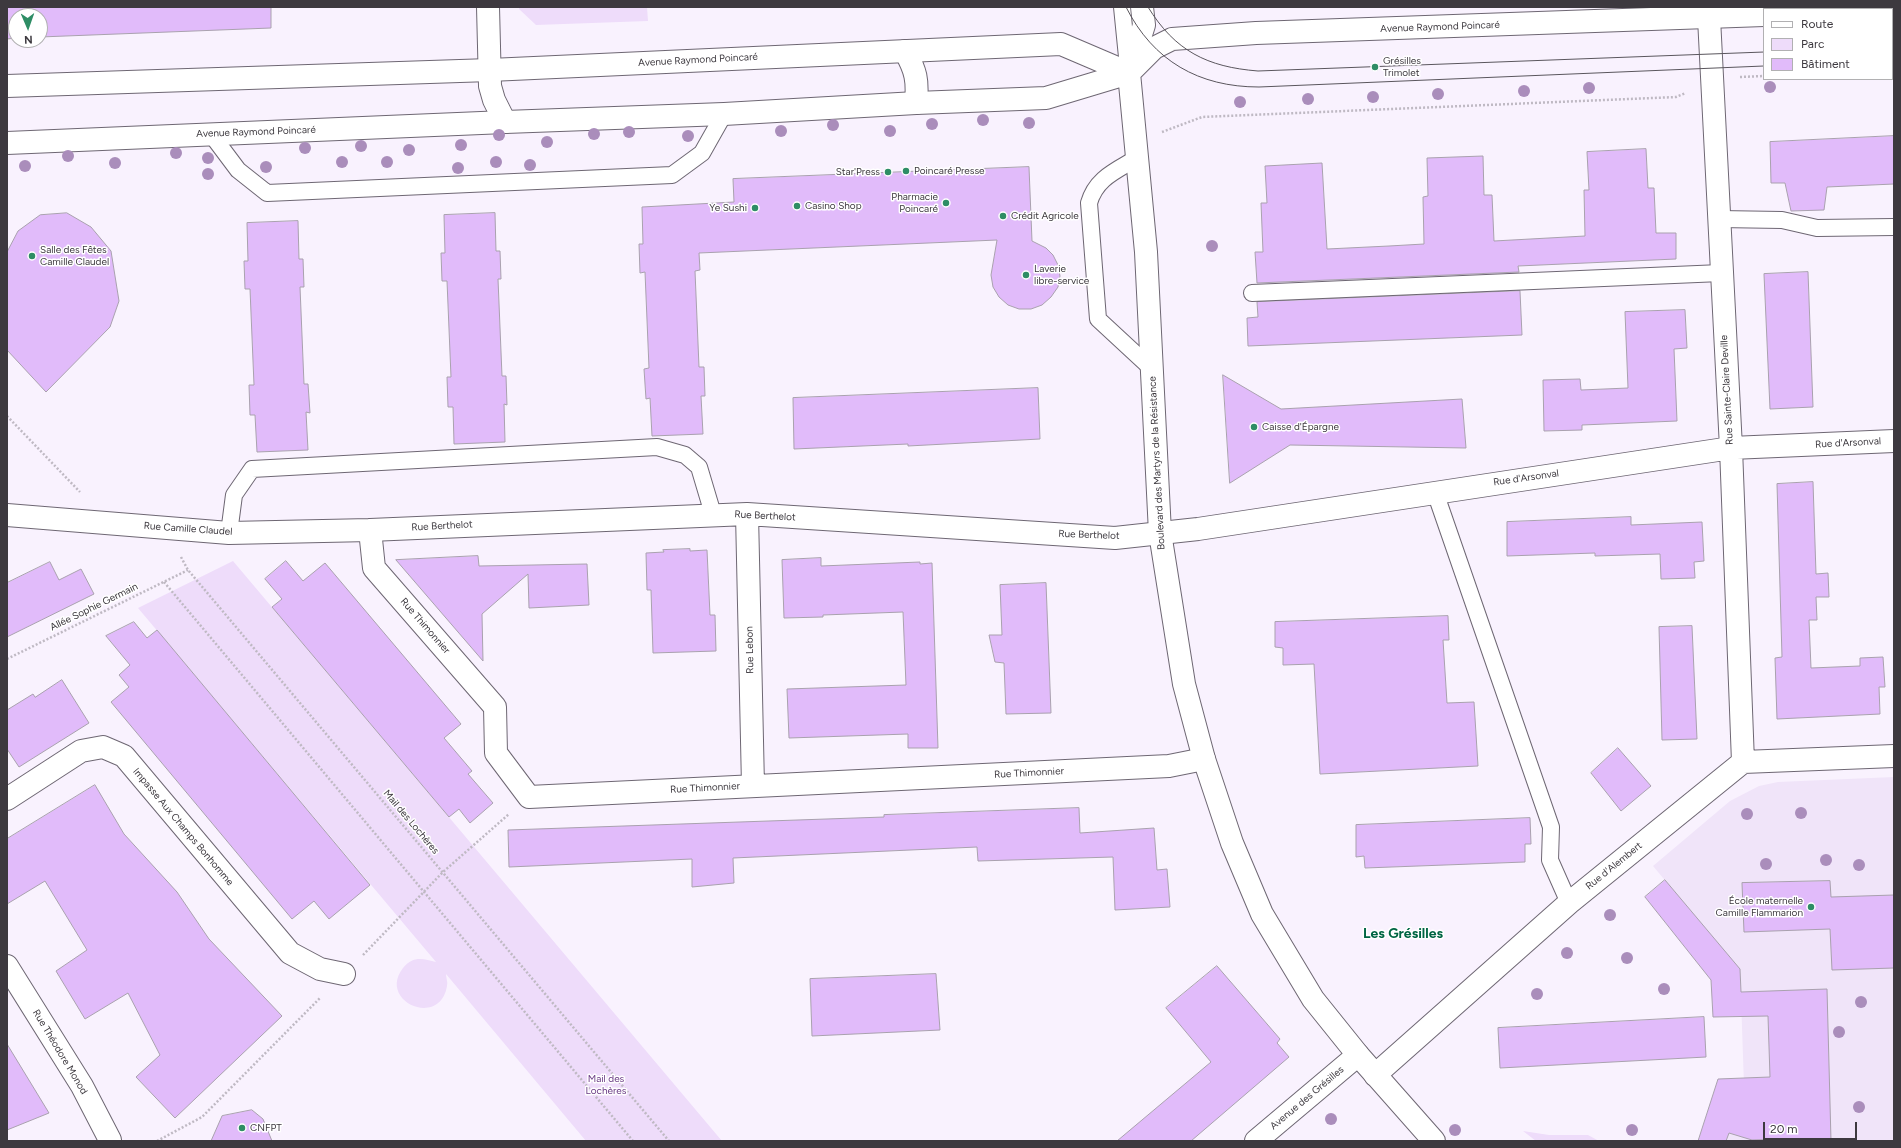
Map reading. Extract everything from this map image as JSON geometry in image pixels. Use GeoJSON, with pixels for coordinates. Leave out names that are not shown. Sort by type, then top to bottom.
{"type":"FeatureCollection","features":[{"type":"Feature","properties":{"kind":"street"},"geometry":{"type":"LineString","coordinates":[[488,7],[490,86],[494,100],[505,122]]}},
{"type":"Feature","properties":{"kind":"street"},"geometry":{"type":"LineString","coordinates":[[1129,73],[1144,25],[1142,7]]}},
{"type":"Feature","properties":{"kind":"street","name":"Avenue Raymond Poincaré"},"geometry":{"type":"LineString","coordinates":[[7,143],[724,114],[916,103],[1046,98],[1129,73],[1154,48],[1172,39],[1256,33],[1763,16]]}},
{"type":"Feature","properties":{"kind":"street","name":"Rue Sainte-Claire Deville"},"geometry":{"type":"LineString","coordinates":[[1709,18],[1730,448],[1743,762]]}},
{"type":"Feature","properties":{"kind":"street","name":"Avenue Raymond Poincaré"},"geometry":{"type":"LineString","coordinates":[[7,86],[490,70],[1061,44],[1129,73]]}},
{"type":"Feature","properties":{"kind":"street"},"geometry":{"type":"LineString","coordinates":[[905,51],[916,70],[918,87],[916,103]]}},
{"type":"Feature","properties":{"kind":"street","name":"Boulevard des Martyrs de la Résistance"},"geometry":{"type":"LineString","coordinates":[[1129,73],[1146,252],[1160,533],[1184,684],[1204,759],[1232,843],[1262,914],[1313,999],[1375,1075],[1434,1141]]}},
{"type":"Feature","properties":{"kind":"street","name":"Rue d'Arsonval"},"geometry":{"type":"LineString","coordinates":[[1160,533],[1198,529],[1730,448],[1894,441]]}},
{"type":"Feature","properties":{"kind":"street","name":"Rue Berthelot"},"geometry":{"type":"LineString","coordinates":[[370,530],[713,514],[747,514],[1116,538],[1160,533]]}},
{"type":"Feature","properties":{"kind":"street","name":"Rue Lebon"},"geometry":{"type":"LineString","coordinates":[[747,514],[753,786]]}},
{"type":"Feature","properties":{"kind":"street","name":"Rue Camille Claudel"},"geometry":{"type":"LineString","coordinates":[[7,515],[229,533],[370,530]]}},
{"type":"Feature","properties":{"kind":"street","name":"Rue Thimonnier"},"geometry":{"type":"LineString","coordinates":[[370,530],[374,568],[495,707],[496,753],[529,797],[1169,766],[1204,759]]}},
{"type":"Feature","properties":{"kind":"street","name":"Impasse Aux Champs Bonhomme"},"geometry":{"type":"LineString","coordinates":[[7,799],[81,751],[103,747],[124,756],[290,953],[320,970],[344,974]]}},
{"type":"Feature","properties":{"kind":"street"},"geometry":{"type":"LineString","coordinates":[[1743,762],[1894,756]]}},
{"type":"Feature","properties":{"kind":"street","name":"Rue d'Alembert"},"geometry":{"type":"LineString","coordinates":[[1375,1075],[1568,903],[1743,762]]}},
{"type":"Feature","properties":{"kind":"street","name":"Rue Théodore Monod"},"geometry":{"type":"LineString","coordinates":[[7,966],[82,1086],[111,1141]]}},
{"type":"Feature","properties":{"kind":"street","name":"Avenue des Grésilles"},"geometry":{"type":"LineString","coordinates":[[1256,1141],[1358,1055]]}},
{"type":"Feature","properties":{"kind":"lane"},"geometry":{"type":"LineString","coordinates":[[1122,7],[1129,73]]}},
{"type":"Feature","properties":{"kind":"lane"},"geometry":{"type":"LineString","coordinates":[[211,134],[238,170],[267,193],[275,193],[672,175],[702,153],[724,114]]}},
{"type":"Feature","properties":{"kind":"lane"},"geometry":{"type":"LineString","coordinates":[[1137,158],[1107,176],[1092,191],[1089,211],[1098,319],[1152,369]]}},
{"type":"Feature","properties":{"kind":"lane"},"geometry":{"type":"LineString","coordinates":[[1719,219],[1782,220],[1817,228],[1894,227]]}},
{"type":"Feature","properties":{"kind":"lane"},"geometry":{"type":"LineString","coordinates":[[1252,293],[1721,273]]}},
{"type":"Feature","properties":{"kind":"lane"},"geometry":{"type":"LineString","coordinates":[[229,533],[234,495],[252,469],[657,447],[685,455],[699,467],[713,514]]}},
{"type":"Feature","properties":{"kind":"lane"},"geometry":{"type":"LineString","coordinates":[[1435,492],[1551,827],[1550,860],[1568,903]]}},
{"type":"Feature","properties":{"kind":"path"},"geometry":{"type":"LineString","coordinates":[[1160,133],[1202,117],[1676,97],[1711,76],[1763,76]]}},
{"type":"Feature","properties":{"kind":"path"},"geometry":{"type":"LineString","coordinates":[[7,416],[109,523]]}},
{"type":"Feature","properties":{"kind":"path","name":"Mail des Lochères"},"geometry":{"type":"LineString","coordinates":[[162,527],[188,570],[669,1141]]}},
{"type":"Feature","properties":{"kind":"path","name":"Allée Sophie Germain"},"geometry":{"type":"LineString","coordinates":[[7,659],[188,570]]}},
{"type":"Feature","properties":{"kind":"path"},"geometry":{"type":"LineString","coordinates":[[164,582],[633,1141]]}},
{"type":"Feature","properties":{"kind":"shaded area"},"geometry":{"type":"Polygon","coordinates":[[[1894,777],[1894,1141],[1726,1141],[1744,1085],[1740,970],[1653,866],[1730,801],[1759,786],[1778,782],[1894,777]]]}},
{"type":"Feature","properties":{"kind":"green space"},"geometry":{"type":"Polygon","coordinates":[[[519,7],[647,7],[648,21],[536,25],[519,9],[519,7]]]}},
{"type":"Feature","properties":{"kind":"green space","name":"Mail des Lochères"},"geometry":{"type":"Polygon","coordinates":[[[233,561],[722,1141],[586,1141],[446,974],[447,984],[442,999],[434,1006],[423,1008],[413,1006],[404,1000],[398,991],[397,980],[403,968],[411,961],[419,959],[436,962],[138,608],[233,561]]]}},
{"type":"Feature","properties":{"kind":"green space"},"geometry":{"type":"Polygon","coordinates":[[[1523,1131],[1549,1135],[1588,1135],[1599,1141],[1536,1141],[1523,1131]]]}},
{"type":"Feature","properties":{"kind":"building"},"geometry":{"type":"Polygon","coordinates":[[[7,7],[271,7],[271,28],[48,37],[48,8],[8,8],[7,39],[7,7]]]}},
{"type":"Feature","properties":{"kind":"building"},"geometry":{"type":"Polygon","coordinates":[[[1894,136],[1894,184],[1827,187],[1824,210],[1791,211],[1785,183],[1771,183],[1770,142],[1894,136]]]}},
{"type":"Feature","properties":{"kind":"building"},"geometry":{"type":"Polygon","coordinates":[[[1646,149],[1648,188],[1654,188],[1656,233],[1676,233],[1676,259],[1518,266],[1519,272],[1257,283],[1255,252],[1263,252],[1261,203],[1267,203],[1265,166],[1322,163],[1327,249],[1424,244],[1423,197],[1428,196],[1427,158],[1483,156],[1484,195],[1492,195],[1494,241],[1585,236],[1584,190],[1589,190],[1587,152],[1646,149]]]}},
{"type":"Feature","properties":{"kind":"building"},"geometry":{"type":"Polygon","coordinates":[[[1029,167],[1032,241],[1046,248],[1053,255],[1058,265],[1060,276],[1058,287],[1051,297],[1042,305],[1031,309],[1019,309],[1008,305],[999,297],[993,287],[991,275],[997,240],[699,253],[700,270],[695,271],[699,367],[704,367],[705,396],[701,396],[703,434],[652,436],[650,398],[646,399],[644,369],[649,368],[645,272],[640,273],[639,244],[643,244],[642,207],[734,202],[733,179],[1029,167]]]}},
{"type":"Feature","properties":{"kind":"building"},"geometry":{"type":"Polygon","coordinates":[[[67,213],[91,227],[111,251],[119,301],[110,327],[46,392],[7,350],[7,252],[18,231],[40,215],[67,213]]]}},
{"type":"Feature","properties":{"kind":"building"},"geometry":{"type":"Polygon","coordinates":[[[495,213],[496,251],[500,251],[501,279],[498,279],[502,376],[506,376],[507,405],[504,404],[505,442],[454,444],[453,407],[448,407],[447,377],[451,377],[447,281],[442,281],[441,253],[445,253],[444,215],[495,213]]]}},
{"type":"Feature","properties":{"kind":"building"},"geometry":{"type":"Polygon","coordinates":[[[298,221],[299,259],[303,259],[304,287],[300,287],[304,384],[308,384],[310,413],[306,412],[308,450],[257,452],[255,415],[250,415],[249,385],[254,385],[250,289],[245,289],[244,261],[248,261],[247,223],[298,221]]]}},
{"type":"Feature","properties":{"kind":"building"},"geometry":{"type":"Polygon","coordinates":[[[1808,272],[1813,407],[1770,409],[1764,274],[1808,272]]]}},
{"type":"Feature","properties":{"kind":"building"},"geometry":{"type":"Polygon","coordinates":[[[1520,291],[1522,335],[1248,346],[1247,318],[1258,317],[1257,302],[1520,291]]]}},
{"type":"Feature","properties":{"kind":"building"},"geometry":{"type":"Polygon","coordinates":[[[1685,310],[1687,348],[1674,349],[1677,421],[1582,425],[1582,430],[1544,431],[1543,380],[1580,379],[1581,390],[1628,388],[1625,312],[1685,310]]]}},
{"type":"Feature","properties":{"kind":"building"},"geometry":{"type":"Polygon","coordinates":[[[1223,375],[1281,409],[1462,399],[1466,448],[1290,445],[1230,483],[1223,375]]]}},
{"type":"Feature","properties":{"kind":"building"},"geometry":{"type":"Polygon","coordinates":[[[1038,388],[1040,439],[908,446],[908,444],[794,449],[793,398],[1038,388]]]}},
{"type":"Feature","properties":{"kind":"building"},"geometry":{"type":"Polygon","coordinates":[[[1813,482],[1816,574],[1828,573],[1829,597],[1816,597],[1817,620],[1809,620],[1811,668],[1860,666],[1860,658],[1883,657],[1885,687],[1879,687],[1880,714],[1777,719],[1775,658],[1782,657],[1777,484],[1813,482]]]}},
{"type":"Feature","properties":{"kind":"building"},"geometry":{"type":"Polygon","coordinates":[[[1631,517],[1631,525],[1702,522],[1704,561],[1694,562],[1695,578],[1661,579],[1660,554],[1595,556],[1595,553],[1507,556],[1507,522],[1631,517]]]}},
{"type":"Feature","properties":{"kind":"building"},"geometry":{"type":"Polygon","coordinates":[[[690,549],[690,551],[707,550],[710,615],[715,615],[716,651],[653,653],[651,590],[647,590],[646,553],[664,552],[663,550],[690,549]]]}},
{"type":"Feature","properties":{"kind":"building"},"geometry":{"type":"Polygon","coordinates":[[[478,556],[479,566],[587,564],[589,605],[529,608],[528,574],[482,614],[483,661],[396,560],[478,556]]]}},
{"type":"Feature","properties":{"kind":"building"},"geometry":{"type":"Polygon","coordinates":[[[821,558],[821,566],[920,562],[920,564],[932,563],[938,748],[908,748],[908,734],[789,738],[787,689],[906,685],[903,612],[784,618],[782,560],[821,558]]]}},
{"type":"Feature","properties":{"kind":"building"},"geometry":{"type":"Polygon","coordinates":[[[286,561],[303,581],[325,563],[461,724],[444,738],[472,771],[468,774],[493,803],[470,823],[459,809],[449,817],[272,607],[282,599],[265,579],[286,561]]]}},
{"type":"Feature","properties":{"kind":"building"},"geometry":{"type":"Polygon","coordinates":[[[50,562],[59,580],[81,569],[94,594],[7,637],[7,583],[50,562]]]}},
{"type":"Feature","properties":{"kind":"building"},"geometry":{"type":"Polygon","coordinates":[[[1046,583],[1051,713],[1006,714],[1004,663],[995,662],[989,635],[1002,635],[1000,585],[1046,583]]]}},
{"type":"Feature","properties":{"kind":"building"},"geometry":{"type":"Polygon","coordinates":[[[1448,616],[1449,640],[1443,640],[1447,703],[1474,702],[1478,766],[1320,774],[1314,664],[1283,665],[1283,648],[1275,647],[1275,622],[1448,616]]]}},
{"type":"Feature","properties":{"kind":"building"},"geometry":{"type":"Polygon","coordinates":[[[134,622],[147,638],[157,630],[370,885],[329,919],[314,901],[292,919],[111,702],[129,687],[119,675],[130,665],[106,636],[134,622]]]}},
{"type":"Feature","properties":{"kind":"building"},"geometry":{"type":"Polygon","coordinates":[[[1692,626],[1697,739],[1662,740],[1659,627],[1692,626]]]}},
{"type":"Feature","properties":{"kind":"building"},"geometry":{"type":"Polygon","coordinates":[[[62,680],[89,723],[19,767],[7,749],[7,710],[33,694],[35,697],[62,680]]]}},
{"type":"Feature","properties":{"kind":"building"},"geometry":{"type":"Polygon","coordinates":[[[1618,748],[1651,786],[1621,811],[1591,773],[1618,748]]]}},
{"type":"Feature","properties":{"kind":"building"},"geometry":{"type":"Polygon","coordinates":[[[95,785],[124,834],[177,892],[209,939],[282,1016],[175,1118],[136,1077],[160,1055],[128,993],[85,1019],[56,971],[87,950],[45,881],[7,904],[7,839],[95,785]]]}},
{"type":"Feature","properties":{"kind":"building"},"geometry":{"type":"Polygon","coordinates":[[[1079,808],[1080,833],[1154,828],[1157,870],[1167,869],[1170,907],[1115,910],[1113,857],[978,861],[977,847],[733,858],[734,883],[692,887],[692,859],[509,867],[508,830],[884,817],[884,815],[1079,808]]]}},
{"type":"Feature","properties":{"kind":"building"},"geometry":{"type":"Polygon","coordinates":[[[1530,818],[1531,844],[1525,844],[1525,862],[1365,868],[1364,856],[1356,857],[1356,825],[1530,818]]]}},
{"type":"Feature","properties":{"kind":"building"},"geometry":{"type":"Polygon","coordinates":[[[1665,880],[1740,969],[1741,992],[1827,989],[1831,1141],[1785,1141],[1785,1139],[1752,1140],[1729,1133],[1726,1141],[1698,1141],[1718,1079],[1770,1077],[1768,1016],[1713,1017],[1711,980],[1645,897],[1665,880]]]}},
{"type":"Feature","properties":{"kind":"building"},"geometry":{"type":"Polygon","coordinates":[[[1830,881],[1831,897],[1894,895],[1894,968],[1832,970],[1830,929],[1744,932],[1742,883],[1830,881]]]}},
{"type":"Feature","properties":{"kind":"building"},"geometry":{"type":"Polygon","coordinates":[[[1217,966],[1280,1039],[1277,1043],[1289,1057],[1191,1141],[1117,1141],[1211,1062],[1166,1008],[1217,966]]]}},
{"type":"Feature","properties":{"kind":"building"},"geometry":{"type":"Polygon","coordinates":[[[936,974],[940,1030],[812,1036],[810,979],[936,974]]]}},
{"type":"Feature","properties":{"kind":"building"},"geometry":{"type":"Polygon","coordinates":[[[1704,1017],[1706,1057],[1500,1068],[1498,1028],[1704,1017]]]}},
{"type":"Feature","properties":{"kind":"building"},"geometry":{"type":"Polygon","coordinates":[[[7,1044],[49,1113],[7,1130],[7,1044]]]}},
{"type":"Feature","properties":{"kind":"building","name":"CNFPT"},"geometry":{"type":"Polygon","coordinates":[[[252,1110],[263,1119],[272,1141],[211,1141],[222,1116],[252,1110]]]}},
{"type":"Feature","properties":{"kind":"tram line"},"geometry":{"type":"LineString","coordinates":[[1126,7],[1137,26],[1164,56],[1180,67],[1198,76],[1237,86],[1259,87],[1763,66]]}},
{"type":"Feature","properties":{"kind":"tram line"},"geometry":{"type":"LineString","coordinates":[[1148,7],[1169,35],[1181,46],[1194,54],[1223,66],[1258,71],[1763,52]]}},
{"type":"Feature","properties":{"kind":"place","name":"Grésilles Trimolet"},"geometry":{"type":"Point","coordinates":[1375,67]}},
{"type":"Feature","properties":{"kind":"place","name":"Poincaré Presse"},"geometry":{"type":"Point","coordinates":[906,171]}},
{"type":"Feature","properties":{"kind":"place","name":"Star'Press"},"geometry":{"type":"Point","coordinates":[888,172]}},
{"type":"Feature","properties":{"kind":"place","name":"Pharmacie Poincaré"},"geometry":{"type":"Point","coordinates":[946,203]}},
{"type":"Feature","properties":{"kind":"place","name":"Casino Shop"},"geometry":{"type":"Point","coordinates":[797,206]}},
{"type":"Feature","properties":{"kind":"place","name":"Ye Sushi"},"geometry":{"type":"Point","coordinates":[755,208]}},
{"type":"Feature","properties":{"kind":"place","name":"Crédit Agricole"},"geometry":{"type":"Point","coordinates":[1003,216]}},
{"type":"Feature","properties":{"kind":"place","name":"Salle des Fêtes Camille Claudel"},"geometry":{"type":"Point","coordinates":[32,256]}},
{"type":"Feature","properties":{"kind":"place","name":"Laverie libre-service"},"geometry":{"type":"Point","coordinates":[1026,275]}},
{"type":"Feature","properties":{"kind":"place","name":"Caisse d'Épargne"},"geometry":{"type":"Point","coordinates":[1254,427]}},
{"type":"Feature","properties":{"kind":"place","name":"École maternelle Camille Flammarion"},"geometry":{"type":"Point","coordinates":[1811,907]}},
{"type":"Feature","properties":{"kind":"place","name":"CNFPT"},"geometry":{"type":"Point","coordinates":[242,1128]}},
{"type":"Feature","properties":{"kind":"district","name":"Les Grésilles"},"geometry":{"type":"Point","coordinates":[1403,934]}}]}
